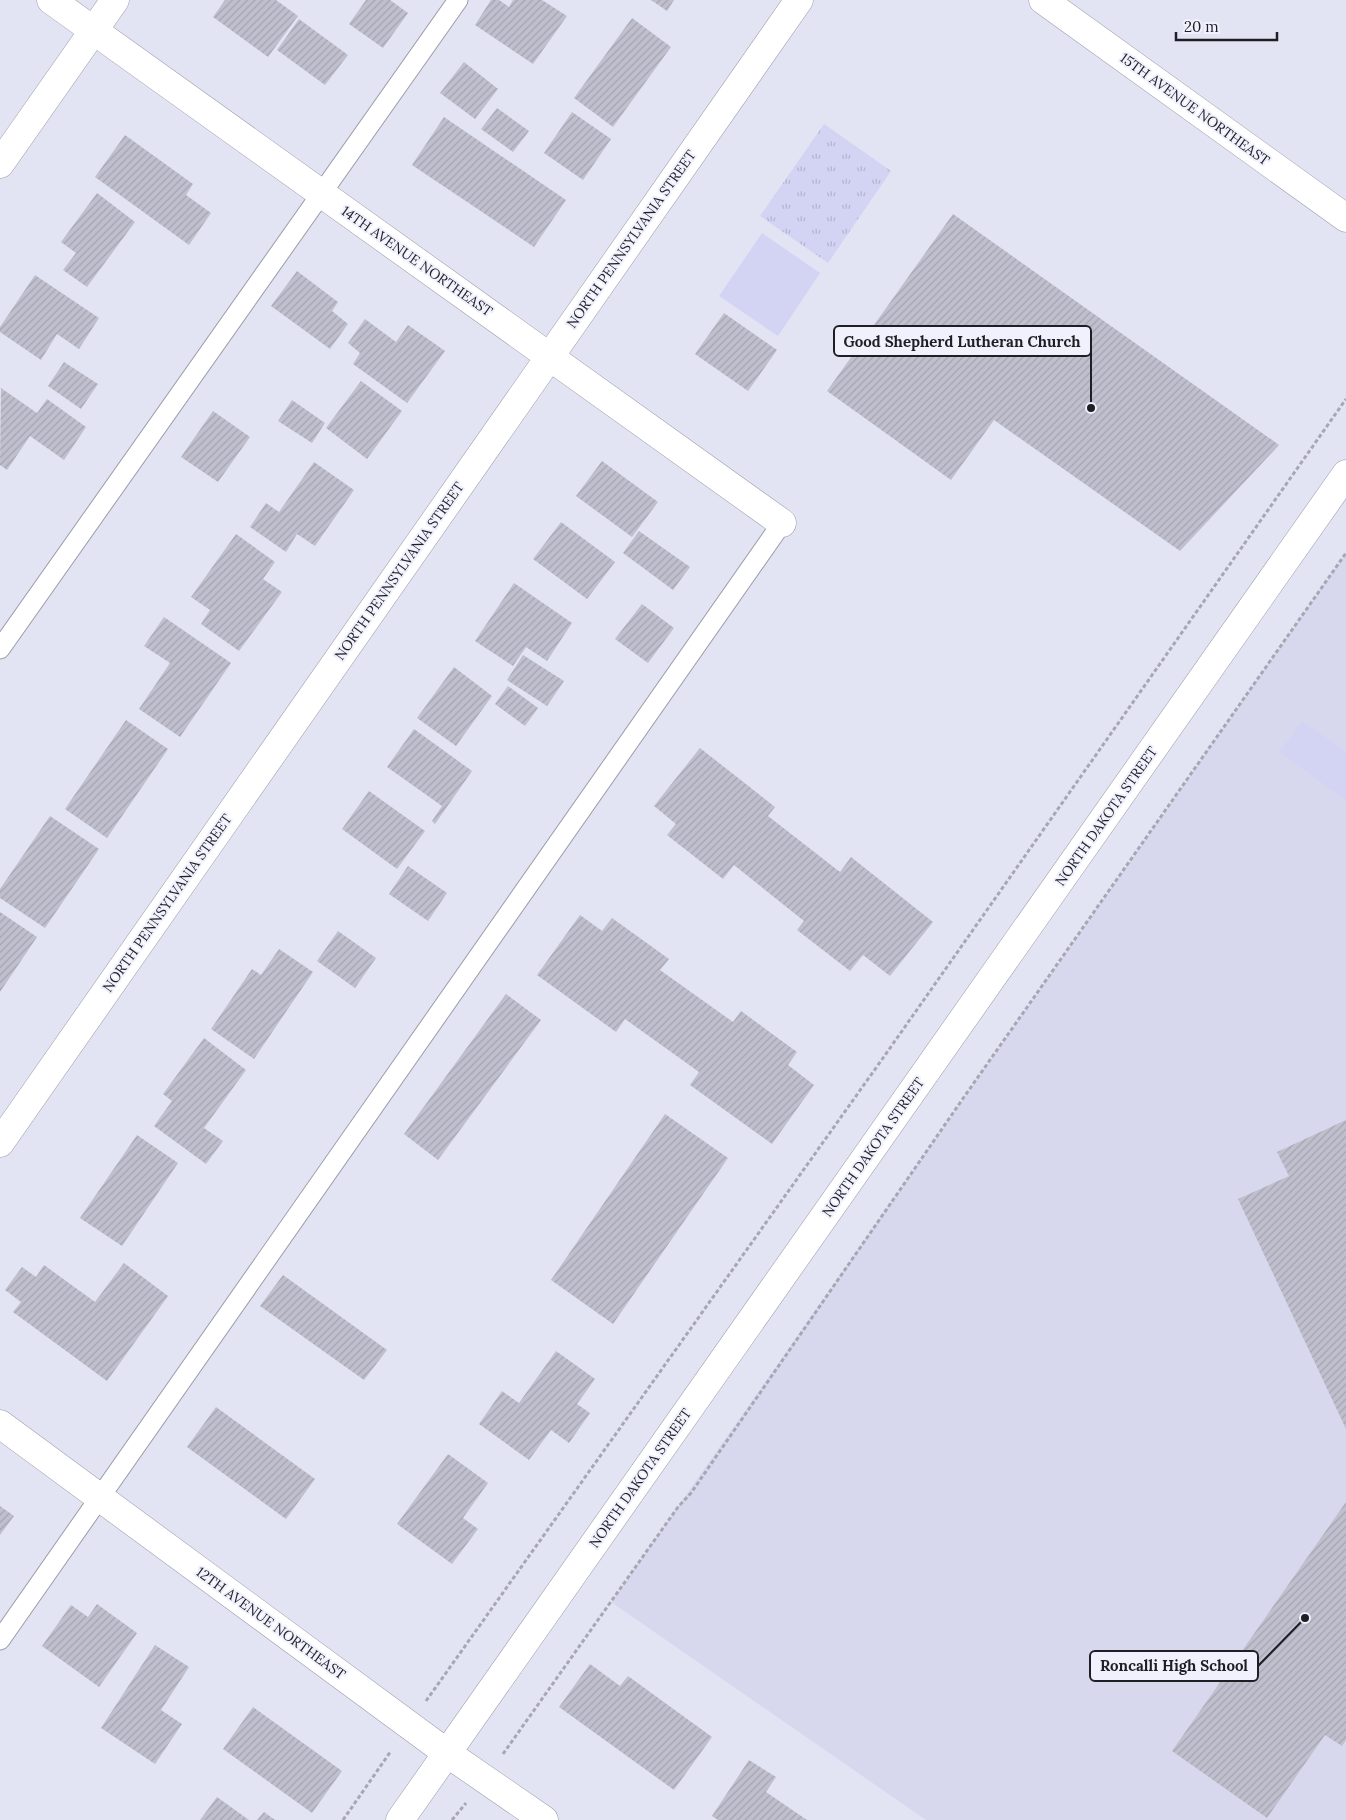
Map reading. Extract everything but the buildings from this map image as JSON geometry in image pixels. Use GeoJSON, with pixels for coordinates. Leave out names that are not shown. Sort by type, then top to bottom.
{"type":"FeatureCollection","features":[{"type":"Feature","properties":{"kind":"street","name":"14TH AVENUE NORTHEAST"},"geometry":{"type":"LineString","coordinates":[[51,0],[782,523]]}},
{"type":"Feature","properties":{"kind":"street"},"geometry":{"type":"LineString","coordinates":[[0,164],[115,0]]}},
{"type":"Feature","properties":{"kind":"street","name":"NORTH PENNSYLVANIA STREET"},"geometry":{"type":"LineString","coordinates":[[0,1143],[799,0]]}},
{"type":"Feature","properties":{"kind":"street","name":"15TH AVENUE NORTHEAST"},"geometry":{"type":"LineString","coordinates":[[1043,0],[1346,218]]}},
{"type":"Feature","properties":{"kind":"street","name":"NORTH DAKOTA STREET"},"geometry":{"type":"LineString","coordinates":[[400,1820],[1346,474]]}},
{"type":"Feature","properties":{"kind":"street","name":"12TH AVENUE NORTHEAST"},"geometry":{"type":"LineString","coordinates":[[0,1424],[409,1725],[544,1820]]}},
{"type":"Feature","properties":{"kind":"lane"},"geometry":{"type":"LineString","coordinates":[[0,649],[458,0]]}},
{"type":"Feature","properties":{"kind":"lane"},"geometry":{"type":"LineString","coordinates":[[0,1640],[782,523]]}},
{"type":"Feature","properties":{"kind":"path"},"geometry":{"type":"LineString","coordinates":[[343,1820],[883,1058],[1346,399]]}},
{"type":"Feature","properties":{"kind":"path"},"geometry":{"type":"LineString","coordinates":[[452,1820],[485,1779],[678,1507],[691,1492],[964,1097],[1346,553]]}},
{"type":"Feature","properties":{"kind":"shaded area"},"geometry":{"type":"Polygon","coordinates":[[[1346,553],[1346,1820],[926,1820],[611,1602],[1346,553]]]}},
{"type":"Feature","properties":{"kind":"green space"},"geometry":{"type":"Polygon","coordinates":[[[824,124],[891,171],[828,263],[760,216],[824,124]]]}},
{"type":"Feature","properties":{"kind":"green space"},"geometry":{"type":"Polygon","coordinates":[[[762,233],[820,273],[778,336],[719,296],[762,233]]]}},
{"type":"Feature","properties":{"kind":"green space"},"geometry":{"type":"Polygon","coordinates":[[[1302,721],[1346,752],[1346,801],[1280,752],[1302,721]]]}},
{"type":"Feature","properties":{"kind":"place","name":"Good Shepherd Lutheran Church"},"geometry":{"type":"Point","coordinates":[1091,408]}},
{"type":"Feature","properties":{"kind":"place","name":"Roncalli High School"},"geometry":{"type":"Point","coordinates":[1305,1618]}}]}
